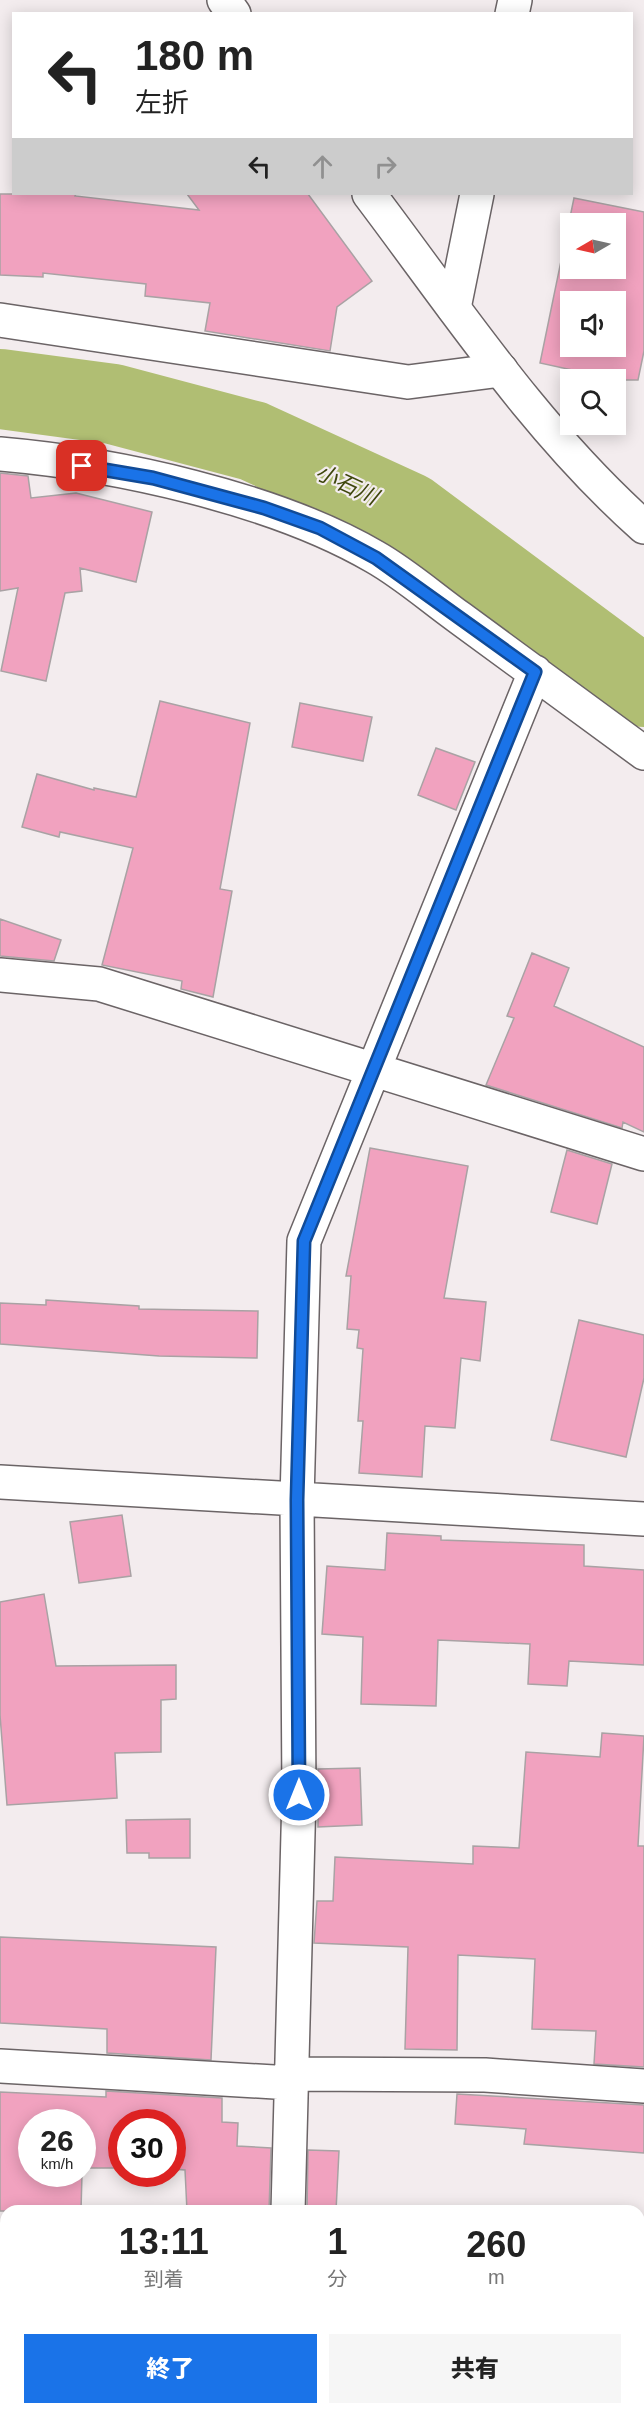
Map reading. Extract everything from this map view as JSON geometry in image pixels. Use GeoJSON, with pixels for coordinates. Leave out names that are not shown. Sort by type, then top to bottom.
{"type":"FeatureCollection","features":[{"type":"Feature","properties":{"kind":"street"},"geometry":{"type":"LineString","coordinates":[[370,195],[501,370],[574,459],[644,527]]}},
{"type":"Feature","properties":{"kind":"street"},"geometry":{"type":"LineString","coordinates":[[454,308],[477,195]]}},
{"type":"Feature","properties":{"kind":"street"},"geometry":{"type":"LineString","coordinates":[[0,320],[408,382],[501,370]]}},
{"type":"Feature","properties":{"kind":"street"},"geometry":{"type":"LineString","coordinates":[[0,454],[35,457],[153,478],[264,508],[320,528],[376,558],[644,753]]}},
{"type":"Feature","properties":{"kind":"street"},"geometry":{"type":"LineString","coordinates":[[288,2205],[299,1795],[297,1500],[304,1241],[535,672]]}},
{"type":"Feature","properties":{"kind":"street"},"geometry":{"type":"LineString","coordinates":[[0,975],[99,984],[644,1154]]}},
{"type":"Feature","properties":{"kind":"street"},"geometry":{"type":"LineString","coordinates":[[0,1482],[644,1519]]}},
{"type":"Feature","properties":{"kind":"street"},"geometry":{"type":"LineString","coordinates":[[0,2066],[291,2079],[485,2075],[644,2086]]}},
{"type":"Feature","properties":{"kind":"building"},"geometry":{"type":"Polygon","coordinates":[[[0,194],[76,195],[199,210],[188,195],[309,195],[372,281],[337,307],[330,351],[205,331],[210,303],[145,296],[146,284],[43,273],[43,277],[0,275],[0,194]]]}},
{"type":"Feature","properties":{"kind":"building"},"geometry":{"type":"Polygon","coordinates":[[[574,198],[644,212],[644,351],[638,380],[626,380],[626,369],[568,369],[540,363],[560,266],[560,279],[626,279],[626,213],[571,213],[574,198]]]}},
{"type":"Feature","properties":{"kind":"building"},"geometry":{"type":"Polygon","coordinates":[[[0,473],[28,476],[31,498],[76,493],[152,512],[136,582],[80,568],[82,591],[65,593],[46,681],[1,671],[18,588],[0,591],[0,473]]]}},
{"type":"Feature","properties":{"kind":"building"},"geometry":{"type":"Polygon","coordinates":[[[160,701],[250,723],[220,889],[232,891],[213,997],[181,989],[182,981],[102,965],[133,848],[60,832],[59,837],[22,827],[37,774],[94,790],[94,788],[136,797],[160,701]]]}},
{"type":"Feature","properties":{"kind":"building"},"geometry":{"type":"Polygon","coordinates":[[[300,703],[372,717],[363,761],[292,747],[300,703]]]}},
{"type":"Feature","properties":{"kind":"building"},"geometry":{"type":"Polygon","coordinates":[[[436,748],[475,762],[456,810],[418,795],[436,748]]]}},
{"type":"Feature","properties":{"kind":"building"},"geometry":{"type":"Polygon","coordinates":[[[0,919],[61,940],[54,961],[0,956],[0,919]]]}},
{"type":"Feature","properties":{"kind":"building"},"geometry":{"type":"Polygon","coordinates":[[[532,953],[569,968],[554,1006],[644,1047],[644,1132],[623,1122],[622,1128],[486,1085],[514,1018],[507,1016],[532,953]]]}},
{"type":"Feature","properties":{"kind":"building"},"geometry":{"type":"Polygon","coordinates":[[[370,1148],[468,1166],[444,1298],[486,1302],[480,1361],[461,1358],[455,1428],[425,1426],[422,1477],[359,1473],[363,1421],[358,1421],[363,1349],[357,1348],[359,1330],[347,1329],[351,1276],[346,1276],[370,1148]]]}},
{"type":"Feature","properties":{"kind":"building"},"geometry":{"type":"Polygon","coordinates":[[[567,1150],[612,1164],[597,1224],[551,1212],[567,1150]]]}},
{"type":"Feature","properties":{"kind":"building"},"geometry":{"type":"Polygon","coordinates":[[[46,1300],[139,1306],[139,1309],[258,1311],[257,1358],[159,1356],[0,1344],[0,1303],[46,1305],[46,1300]]]}},
{"type":"Feature","properties":{"kind":"building"},"geometry":{"type":"Polygon","coordinates":[[[579,1320],[644,1335],[644,1378],[626,1457],[551,1440],[579,1320]]]}},
{"type":"Feature","properties":{"kind":"building"},"geometry":{"type":"Polygon","coordinates":[[[122,1515],[131,1576],[79,1583],[70,1522],[122,1515]]]}},
{"type":"Feature","properties":{"kind":"building"},"geometry":{"type":"Polygon","coordinates":[[[387,1533],[441,1536],[441,1540],[584,1545],[584,1566],[644,1570],[644,1665],[569,1661],[567,1686],[528,1684],[530,1644],[438,1640],[436,1706],[361,1704],[363,1637],[322,1634],[327,1566],[385,1570],[387,1533]]]}},
{"type":"Feature","properties":{"kind":"building"},"geometry":{"type":"Polygon","coordinates":[[[44,1594],[56,1666],[176,1665],[176,1699],[161,1700],[161,1752],[115,1753],[117,1798],[7,1805],[0,1715],[0,1602],[44,1594]]]}},
{"type":"Feature","properties":{"kind":"building"},"geometry":{"type":"Polygon","coordinates":[[[602,1733],[644,1736],[638,1846],[644,1846],[644,2067],[594,2064],[596,2031],[532,2029],[535,1959],[458,1955],[457,2050],[405,2049],[408,1947],[314,1943],[317,1901],[333,1901],[335,1857],[473,1864],[473,1846],[519,1848],[526,1752],[600,1757],[602,1733]]]}},
{"type":"Feature","properties":{"kind":"building"},"geometry":{"type":"Polygon","coordinates":[[[360,1768],[362,1825],[318,1827],[318,1769],[360,1768]]]}},
{"type":"Feature","properties":{"kind":"building"},"geometry":{"type":"Polygon","coordinates":[[[190,1819],[190,1858],[149,1858],[149,1853],[127,1853],[126,1820],[190,1819]]]}},
{"type":"Feature","properties":{"kind":"building"},"geometry":{"type":"Polygon","coordinates":[[[0,1937],[216,1947],[211,2060],[107,2053],[107,2029],[0,2023],[0,1937]]]}},
{"type":"Feature","properties":{"kind":"building"},"geometry":{"type":"Polygon","coordinates":[[[106,2091],[222,2098],[222,2122],[238,2123],[237,2146],[271,2148],[269,2205],[187,2205],[186,2109],[108,2109],[108,2168],[96,2168],[96,2109],[18,2109],[18,2187],[82,2187],[81,2205],[0,2205],[0,2092],[106,2097],[106,2091]]]}},
{"type":"Feature","properties":{"kind":"building"},"geometry":{"type":"Polygon","coordinates":[[[457,2094],[644,2105],[644,2153],[524,2144],[526,2129],[455,2124],[457,2094]]]}},
{"type":"Feature","properties":{"kind":"building"},"geometry":{"type":"Polygon","coordinates":[[[308,2150],[339,2151],[336,2205],[307,2205],[308,2150]]]}},
{"type":"Feature","properties":{"kind":"waterway","name":"小石川"},"geometry":{"type":"LineString","coordinates":[[0,389],[113,404],[253,441],[408,512],[644,687]]}},
{"type":"Feature","properties":{"kind":"route"},"geometry":{"type":"LineString","coordinates":[[82,466],[153,478],[264,508],[320,528],[376,558],[535,672],[304,1241],[297,1500],[299,1795]]}}]}
